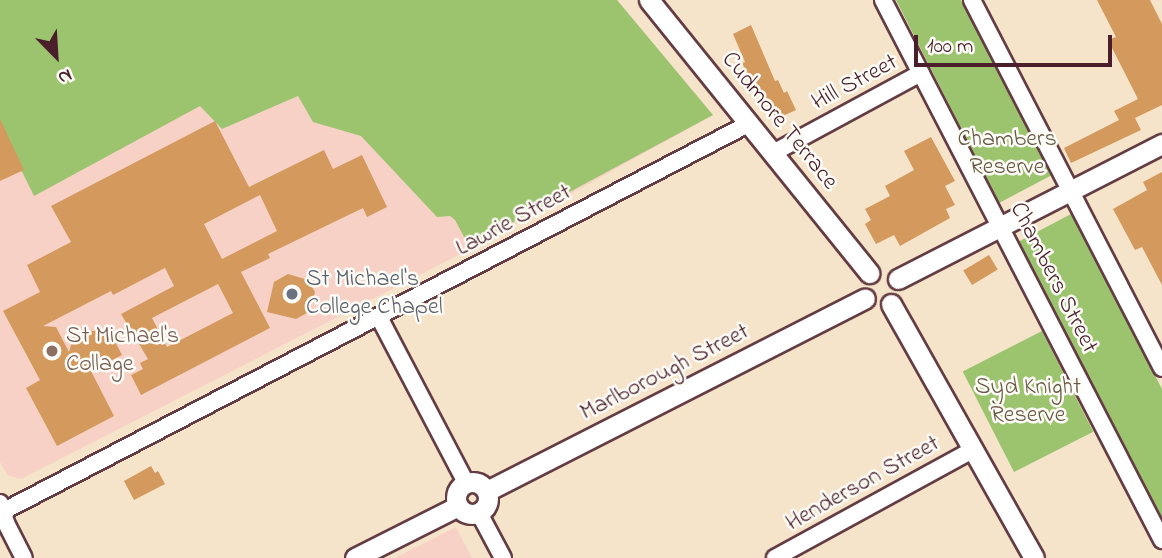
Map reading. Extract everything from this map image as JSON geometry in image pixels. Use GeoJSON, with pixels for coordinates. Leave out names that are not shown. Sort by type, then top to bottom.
{"type":"FeatureCollection","features":[{"type":"Feature","properties":{"kind":"street","name":"Cudmore Terrace"},"geometry":{"type":"LineString","coordinates":[[649,0],[869,273]]}},
{"type":"Feature","properties":{"kind":"street","name":"Chambers Street"},"geometry":{"type":"LineString","coordinates":[[883,0],[1162,540]]}},
{"type":"Feature","properties":{"kind":"street"},"geometry":{"type":"LineString","coordinates":[[972,0],[1162,368]]}},
{"type":"Feature","properties":{"kind":"street","name":"Hill Street"},"geometry":{"type":"LineString","coordinates":[[773,153],[921,73]]}},
{"type":"Feature","properties":{"kind":"street","name":"Lawrie Street"},"geometry":{"type":"LineString","coordinates":[[1,509],[379,317],[750,123]]}},
{"type":"Feature","properties":{"kind":"street"},"geometry":{"type":"LineString","coordinates":[[898,279],[1162,144]]}},
{"type":"Feature","properties":{"kind":"street"},"geometry":{"type":"LineString","coordinates":[[888,270],[898,279],[899,295],[891,304],[880,307],[865,298],[862,285],[869,273],[888,270]]}},
{"type":"Feature","properties":{"kind":"street","name":"Marlborough Street"},"geometry":{"type":"LineString","coordinates":[[486,491],[865,298]]}},
{"type":"Feature","properties":{"kind":"street"},"geometry":{"type":"LineString","coordinates":[[891,304],[1034,558]]}},
{"type":"Feature","properties":{"kind":"street"},"geometry":{"type":"LineString","coordinates":[[379,317],[466,483]]}},
{"type":"Feature","properties":{"kind":"street","name":"Henderson Street"},"geometry":{"type":"LineString","coordinates":[[775,558],[974,449]]}},
{"type":"Feature","properties":{"kind":"street"},"geometry":{"type":"LineString","coordinates":[[466,483],[479,484],[486,491],[487,505],[479,513],[465,513],[458,506],[456,496],[466,483]]}},
{"type":"Feature","properties":{"kind":"street"},"geometry":{"type":"LineString","coordinates":[[355,558],[458,506]]}},
{"type":"Feature","properties":{"kind":"street"},"geometry":{"type":"LineString","coordinates":[[1,509],[24,558]]}},
{"type":"Feature","properties":{"kind":"street"},"geometry":{"type":"LineString","coordinates":[[479,513],[503,558]]}},
{"type":"Feature","properties":{"kind":"shaded area"},"geometry":{"type":"Polygon","coordinates":[[[0,0],[617,0],[713,115],[476,246],[21,479],[7,475],[0,462],[0,0]]]}},
{"type":"Feature","properties":{"kind":"shaded area"},"geometry":{"type":"Polygon","coordinates":[[[456,527],[472,558],[395,558],[456,527]]]}},
{"type":"Feature","properties":{"kind":"green space"},"geometry":{"type":"Polygon","coordinates":[[[0,0],[617,0],[713,115],[469,246],[455,220],[450,216],[437,217],[361,136],[313,122],[298,96],[222,129],[200,106],[34,196],[0,127],[0,0]]]}},
{"type":"Feature","properties":{"kind":"green space","name":"Chambers Reserve"},"geometry":{"type":"Polygon","coordinates":[[[896,0],[961,0],[1052,175],[999,203],[896,0]]]}},
{"type":"Feature","properties":{"kind":"green space"},"geometry":{"type":"Polygon","coordinates":[[[1071,214],[1162,389],[1162,522],[1018,242],[1071,214]]]}},
{"type":"Feature","properties":{"kind":"green space","name":"Syd Knight Reserve"},"geometry":{"type":"Polygon","coordinates":[[[1042,331],[1093,432],[1014,472],[963,371],[1042,331]]]}},
{"type":"Feature","properties":{"kind":"building"},"geometry":{"type":"Polygon","coordinates":[[[1097,0],[1150,0],[1162,24],[1162,105],[1135,118],[1141,130],[1071,163],[1064,148],[1119,120],[1114,111],[1138,99],[1108,40],[1116,37],[1097,0]]]}},
{"type":"Feature","properties":{"kind":"building"},"geometry":{"type":"Polygon","coordinates":[[[751,25],[775,81],[778,80],[784,93],[787,91],[796,110],[776,119],[761,94],[758,95],[742,63],[745,62],[733,34],[751,25]]]}},
{"type":"Feature","properties":{"kind":"building"},"geometry":{"type":"Polygon","coordinates":[[[0,119],[24,170],[0,181],[0,119]]]}},
{"type":"Feature","properties":{"kind":"building"},"geometry":{"type":"Polygon","coordinates":[[[215,121],[249,187],[324,150],[333,169],[362,155],[387,207],[367,217],[363,208],[268,254],[270,258],[241,272],[270,328],[141,395],[131,375],[143,369],[140,363],[148,359],[121,314],[174,286],[165,268],[113,295],[111,291],[43,326],[56,327],[69,352],[76,329],[104,332],[106,336],[111,334],[122,355],[91,371],[114,416],[57,446],[26,388],[40,380],[3,311],[40,292],[27,265],[71,242],[51,206],[215,121]],[[260,195],[204,224],[222,259],[277,231],[260,195]],[[218,284],[152,318],[167,347],[233,313],[218,284]]]}},
{"type":"Feature","properties":{"kind":"building"},"geometry":{"type":"Polygon","coordinates":[[[931,137],[955,181],[945,186],[955,205],[946,209],[950,218],[900,246],[894,235],[876,244],[865,224],[871,220],[865,209],[890,196],[885,186],[914,170],[904,151],[931,137]]]}},
{"type":"Feature","properties":{"kind":"building"},"geometry":{"type":"Polygon","coordinates":[[[1162,172],[1162,285],[1142,247],[1135,250],[1113,209],[1147,190],[1143,182],[1162,172]]]}},
{"type":"Feature","properties":{"kind":"building"},"geometry":{"type":"Polygon","coordinates":[[[989,255],[998,270],[972,285],[963,270],[989,255]]]}},
{"type":"Feature","properties":{"kind":"building","name":"St Michael's College Chapel"},"geometry":{"type":"Polygon","coordinates":[[[288,274],[308,280],[315,292],[309,312],[296,319],[267,312],[274,282],[288,274]]]}},
{"type":"Feature","properties":{"kind":"building"},"geometry":{"type":"Polygon","coordinates":[[[151,466],[155,473],[158,471],[165,484],[134,500],[124,481],[151,466]]]}},
{"type":"Feature","properties":{"kind":"place","name":"St Michael's College Chapel"},"geometry":{"type":"Point","coordinates":[292,294]}},
{"type":"Feature","properties":{"kind":"place","name":"St Michael's Collage"},"geometry":{"type":"Point","coordinates":[52,351]}}]}
